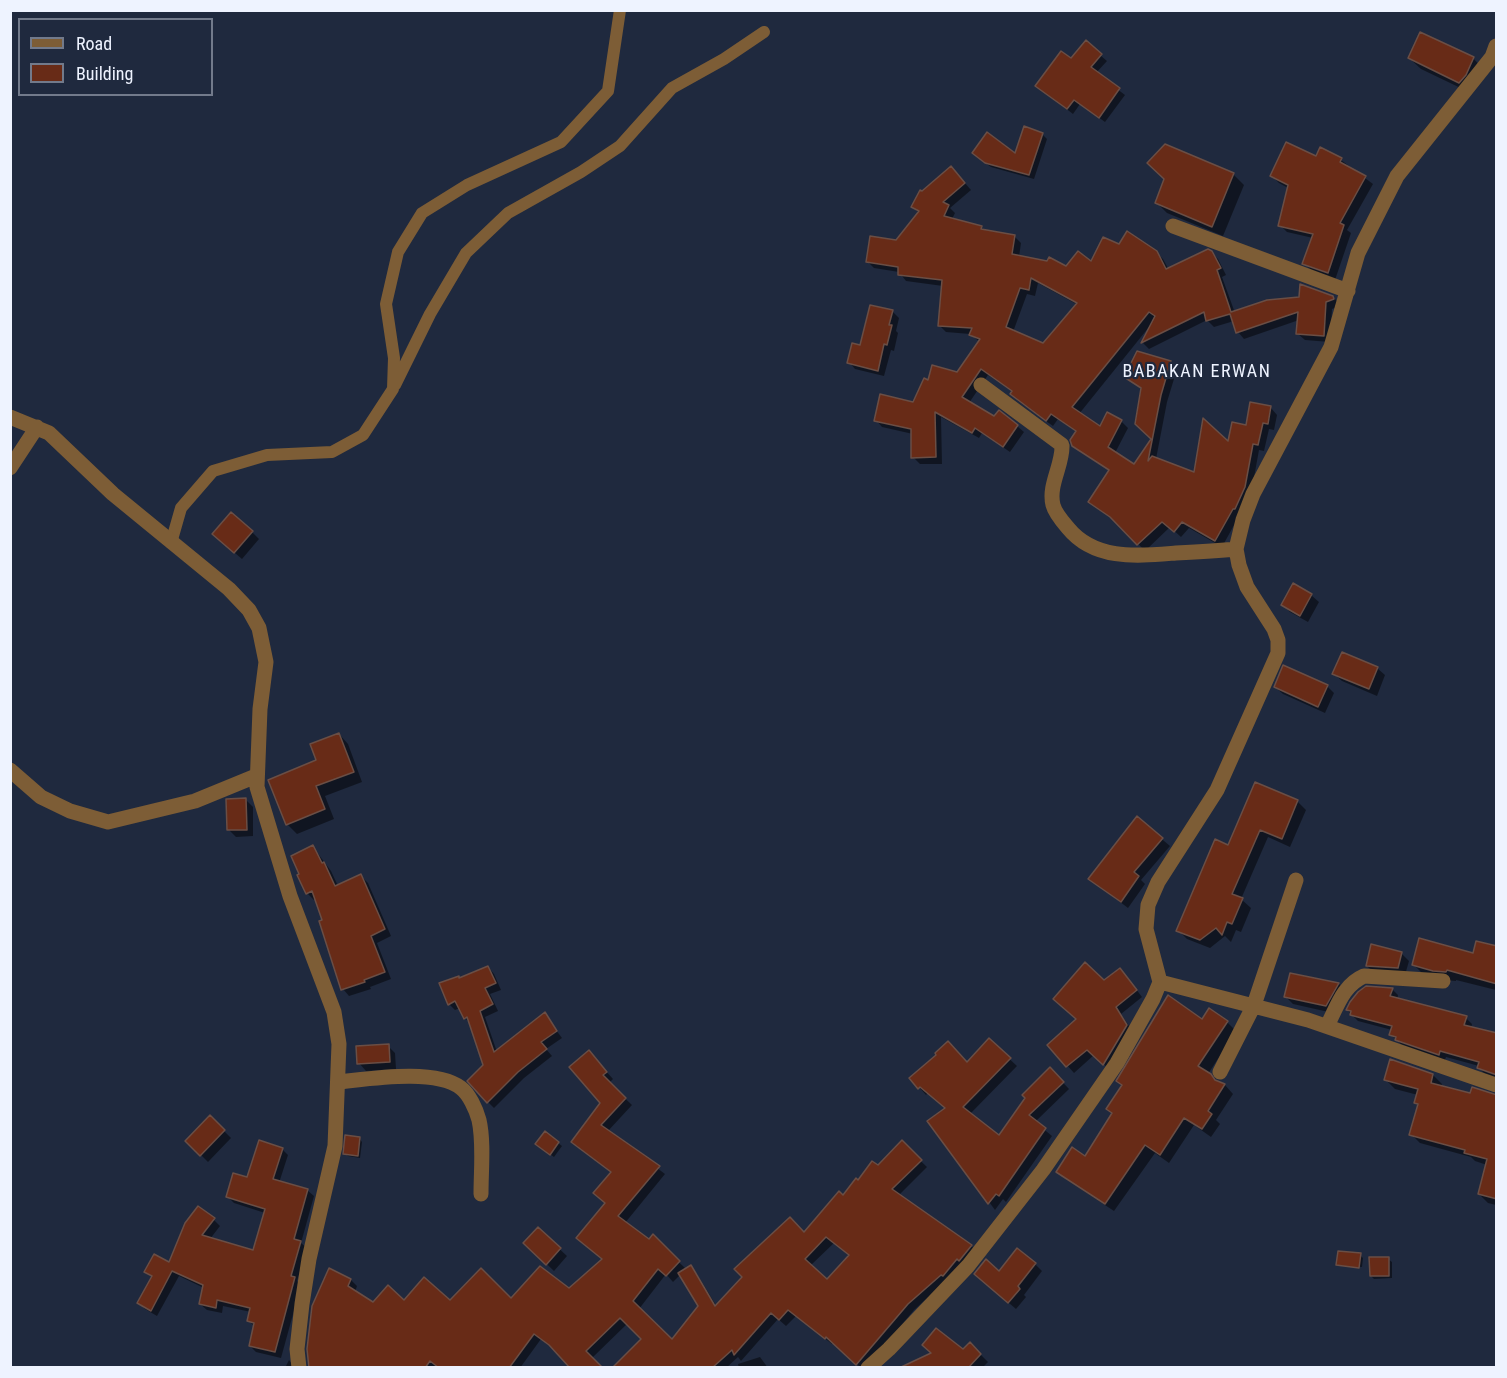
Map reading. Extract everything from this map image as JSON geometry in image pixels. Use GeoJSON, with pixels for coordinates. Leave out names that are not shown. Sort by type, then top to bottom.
{"type":"FeatureCollection","features":[{"type":"Feature","properties":{"kind":"street"},"geometry":{"type":"LineString","coordinates":[[868,1368],[889,1350],[968,1266],[1043,1170],[1117,1063],[1153,999],[1160,982],[1146,929],[1148,905],[1158,882],[1216,790],[1278,653],[1278,640],[1274,629],[1247,587],[1239,565],[1236,549],[1243,520],[1253,494],[1331,347],[1358,254],[1397,176],[1492,57],[1497,46]]}},
{"type":"Feature","properties":{"kind":"street"},"geometry":{"type":"LineString","coordinates":[[1173,226],[1348,291]]}},
{"type":"Feature","properties":{"kind":"street"},"geometry":{"type":"LineString","coordinates":[[981,385],[1062,445],[1052,493],[1053,506],[1073,534],[1090,546],[1127,557],[1236,549]]}},
{"type":"Feature","properties":{"kind":"street"},"geometry":{"type":"LineString","coordinates":[[10,417],[50,433],[113,494],[229,589],[249,610],[259,628],[266,662],[260,709],[257,787],[290,896],[334,1012],[339,1044],[335,1146],[303,1293],[297,1349],[299,1368]]}},
{"type":"Feature","properties":{"kind":"street"},"geometry":{"type":"LineString","coordinates":[[10,468],[37,427]]}},
{"type":"Feature","properties":{"kind":"street"},"geometry":{"type":"LineString","coordinates":[[10,770],[41,797],[70,811],[108,822],[195,801],[256,776]]}},
{"type":"Feature","properties":{"kind":"street"},"geometry":{"type":"LineString","coordinates":[[1220,1072],[1254,1005],[1296,880]]}},
{"type":"Feature","properties":{"kind":"street"},"geometry":{"type":"LineString","coordinates":[[1327,1026],[1345,990],[1353,981],[1364,976],[1443,981]]}},
{"type":"Feature","properties":{"kind":"street"},"geometry":{"type":"LineString","coordinates":[[1160,982],[1327,1026],[1497,1085]]}},
{"type":"Feature","properties":{"kind":"street"},"geometry":{"type":"LineString","coordinates":[[338,1082],[414,1075],[460,1087],[470,1098],[479,1119],[481,1194]]}},
{"type":"Feature","properties":{"kind":"lane"},"geometry":{"type":"LineString","coordinates":[[393,389],[393,358],[386,304],[398,252],[422,213],[467,185],[561,142],[608,91],[620,10]]}},
{"type":"Feature","properties":{"kind":"lane"},"geometry":{"type":"LineString","coordinates":[[171,543],[181,508],[213,471],[267,455],[332,452],[363,435],[393,389],[430,314],[466,254],[508,213],[620,146],[672,88],[724,59],[764,32]]}},
{"type":"Feature","properties":{"kind":"building"},"geometry":{"type":"Polygon","coordinates":[[[1420,32],[1474,57],[1466,75],[1459,83],[1408,58],[1420,32]]]}},
{"type":"Feature","properties":{"kind":"building"},"geometry":{"type":"Polygon","coordinates":[[[1086,40],[1102,54],[1091,67],[1120,88],[1099,118],[1074,100],[1067,109],[1035,86],[1061,51],[1071,58],[1086,40]]]}},
{"type":"Feature","properties":{"kind":"building"},"geometry":{"type":"Polygon","coordinates":[[[1024,126],[1043,133],[1029,175],[985,163],[972,153],[987,132],[1015,153],[1024,126]]]}},
{"type":"Feature","properties":{"kind":"building"},"geometry":{"type":"Polygon","coordinates":[[[1286,142],[1316,156],[1320,147],[1342,158],[1340,162],[1366,176],[1340,223],[1344,225],[1328,273],[1302,264],[1313,234],[1278,226],[1288,185],[1270,176],[1286,142]]]}},
{"type":"Feature","properties":{"kind":"building"},"geometry":{"type":"Polygon","coordinates":[[[1165,144],[1234,173],[1212,227],[1155,203],[1164,179],[1147,163],[1165,144]]]}},
{"type":"Feature","properties":{"kind":"building"},"geometry":{"type":"Polygon","coordinates":[[[951,166],[965,183],[943,202],[949,205],[944,216],[982,226],[981,229],[1015,235],[1012,254],[1047,261],[1049,257],[1066,266],[1078,251],[1091,261],[1103,237],[1119,244],[1127,231],[1157,251],[1166,269],[1208,249],[1212,251],[1221,268],[1217,270],[1231,312],[1267,300],[1299,297],[1300,284],[1333,296],[1334,299],[1326,302],[1324,336],[1296,334],[1298,312],[1236,333],[1230,314],[1206,321],[1204,312],[1141,343],[1155,316],[1149,312],[1072,407],[1100,426],[1107,412],[1122,420],[1108,447],[1134,464],[1151,439],[1135,424],[1141,388],[1124,377],[1137,351],[1171,361],[1161,395],[1148,461],[1152,456],[1194,472],[1203,418],[1228,441],[1232,422],[1246,425],[1250,402],[1271,406],[1268,424],[1263,423],[1258,445],[1253,444],[1245,487],[1235,509],[1215,541],[1182,522],[1174,532],[1162,522],[1137,545],[1110,517],[1088,502],[1109,470],[1072,446],[1070,440],[1076,431],[1051,414],[1046,421],[1010,394],[1012,391],[981,369],[962,397],[994,416],[999,410],[1018,425],[1003,447],[975,428],[972,433],[935,412],[936,457],[911,458],[911,429],[874,421],[880,394],[913,402],[924,378],[928,380],[932,365],[957,372],[980,339],[969,335],[972,328],[938,326],[942,280],[898,275],[898,267],[866,262],[870,236],[896,240],[919,211],[911,207],[920,190],[922,191],[951,166]],[[1031,278],[1029,290],[1020,288],[1006,327],[1043,343],[1077,303],[1031,278]]]}},
{"type":"Feature","properties":{"kind":"building"},"geometry":{"type":"Polygon","coordinates":[[[870,305],[893,310],[889,325],[892,325],[887,345],[884,344],[878,371],[847,363],[852,343],[860,345],[870,305]]]}},
{"type":"Feature","properties":{"kind":"building"},"geometry":{"type":"Polygon","coordinates":[[[231,512],[253,531],[234,553],[212,534],[231,512]]]}},
{"type":"Feature","properties":{"kind":"building"},"geometry":{"type":"Polygon","coordinates":[[[1293,583],[1312,594],[1300,616],[1281,605],[1293,583]]]}},
{"type":"Feature","properties":{"kind":"building"},"geometry":{"type":"Polygon","coordinates":[[[1342,652],[1378,667],[1369,689],[1332,674],[1342,652]]]}},
{"type":"Feature","properties":{"kind":"building"},"geometry":{"type":"Polygon","coordinates":[[[1283,665],[1328,685],[1318,707],[1274,687],[1283,665]]]}},
{"type":"Feature","properties":{"kind":"building"},"geometry":{"type":"Polygon","coordinates":[[[339,733],[354,772],[316,786],[325,809],[286,825],[268,780],[316,760],[310,744],[339,733]]]}},
{"type":"Feature","properties":{"kind":"building"},"geometry":{"type":"Polygon","coordinates":[[[1255,782],[1298,800],[1282,839],[1260,830],[1232,894],[1243,898],[1232,924],[1227,922],[1222,935],[1216,928],[1200,940],[1176,931],[1215,839],[1228,845],[1255,782]]]}},
{"type":"Feature","properties":{"kind":"building"},"geometry":{"type":"Polygon","coordinates":[[[246,798],[247,830],[227,830],[226,799],[246,798]]]}},
{"type":"Feature","properties":{"kind":"building"},"geometry":{"type":"Polygon","coordinates":[[[1137,816],[1163,838],[1134,872],[1139,876],[1121,902],[1088,879],[1137,816]]]}},
{"type":"Feature","properties":{"kind":"building"},"geometry":{"type":"Polygon","coordinates":[[[313,845],[335,886],[361,874],[385,929],[371,936],[385,972],[341,990],[312,891],[306,894],[291,856],[313,845]]]}},
{"type":"Feature","properties":{"kind":"building"},"geometry":{"type":"Polygon","coordinates":[[[1419,938],[1473,953],[1476,941],[1497,946],[1497,984],[1447,970],[1446,972],[1433,971],[1412,965],[1419,938]]]}},
{"type":"Feature","properties":{"kind":"building"},"geometry":{"type":"Polygon","coordinates":[[[1371,944],[1402,952],[1398,968],[1366,966],[1371,944]]]}},
{"type":"Feature","properties":{"kind":"building"},"geometry":{"type":"Polygon","coordinates":[[[1085,962],[1104,980],[1120,968],[1137,990],[1116,1007],[1127,1025],[1103,1065],[1087,1050],[1066,1067],[1047,1045],[1076,1019],[1053,999],[1085,962]]]}},
{"type":"Feature","properties":{"kind":"building"},"geometry":{"type":"Polygon","coordinates":[[[488,966],[496,983],[485,988],[493,1004],[480,1011],[494,1052],[545,1012],[557,1031],[541,1042],[547,1049],[518,1072],[487,1103],[467,1081],[483,1065],[467,1017],[464,1019],[455,1001],[448,1005],[439,983],[459,976],[459,978],[488,966]]]}},
{"type":"Feature","properties":{"kind":"building"},"geometry":{"type":"Polygon","coordinates":[[[1290,973],[1339,983],[1326,1006],[1284,997],[1290,973]]]}},
{"type":"Feature","properties":{"kind":"building"},"geometry":{"type":"Polygon","coordinates":[[[1366,986],[1393,988],[1390,996],[1467,1016],[1464,1025],[1497,1033],[1497,1075],[1477,1068],[1479,1062],[1440,1051],[1439,1055],[1395,1040],[1396,1037],[1389,1035],[1392,1026],[1350,1015],[1351,1011],[1346,1010],[1350,1002],[1366,986]]]}},
{"type":"Feature","properties":{"kind":"building"},"geometry":{"type":"Polygon","coordinates":[[[1168,995],[1202,1019],[1209,1008],[1228,1021],[1198,1066],[1211,1074],[1215,1080],[1225,1084],[1208,1111],[1212,1114],[1202,1129],[1184,1118],[1160,1155],[1145,1145],[1105,1204],[1056,1172],[1072,1147],[1085,1156],[1112,1113],[1106,1109],[1122,1085],[1116,1081],[1168,995]]]}},
{"type":"Feature","properties":{"kind":"building"},"geometry":{"type":"Polygon","coordinates":[[[989,1038],[1011,1058],[963,1107],[999,1135],[1025,1098],[1022,1095],[1050,1067],[1064,1082],[1029,1115],[1046,1128],[999,1196],[996,1194],[988,1204],[927,1121],[945,1108],[920,1087],[918,1089],[909,1078],[936,1055],[935,1053],[948,1041],[967,1062],[989,1038]]]}},
{"type":"Feature","properties":{"kind":"building"},"geometry":{"type":"Polygon","coordinates":[[[389,1044],[390,1062],[357,1064],[356,1046],[389,1044]]]}},
{"type":"Feature","properties":{"kind":"building"},"geometry":{"type":"Polygon","coordinates":[[[589,1050],[607,1072],[603,1075],[626,1098],[601,1125],[660,1166],[618,1216],[649,1239],[653,1234],[680,1261],[666,1276],[658,1269],[633,1301],[672,1339],[698,1306],[678,1273],[691,1265],[715,1306],[742,1277],[734,1269],[790,1217],[804,1232],[839,1191],[843,1195],[872,1161],[878,1165],[902,1140],[922,1160],[892,1189],[972,1245],[943,1276],[941,1275],[908,1304],[856,1365],[826,1337],[825,1339],[788,1310],[779,1320],[771,1313],[734,1355],[732,1350],[712,1368],[612,1368],[641,1339],[620,1318],[586,1351],[603,1368],[570,1368],[549,1345],[534,1334],[509,1368],[439,1368],[430,1361],[425,1368],[309,1368],[307,1349],[312,1306],[329,1268],[351,1279],[348,1286],[373,1302],[388,1285],[404,1300],[424,1277],[450,1300],[481,1268],[511,1298],[540,1266],[569,1288],[602,1259],[576,1238],[605,1203],[593,1193],[611,1172],[571,1142],[600,1103],[569,1067],[589,1050]],[[826,1237],[805,1259],[827,1279],[849,1255],[826,1237]]]}},
{"type":"Feature","properties":{"kind":"building"},"geometry":{"type":"Polygon","coordinates":[[[1390,1059],[1433,1074],[1431,1083],[1470,1093],[1472,1087],[1497,1095],[1497,1199],[1478,1194],[1487,1159],[1464,1153],[1465,1150],[1409,1135],[1418,1104],[1414,1103],[1418,1089],[1384,1080],[1390,1059]]]}},
{"type":"Feature","properties":{"kind":"building"},"geometry":{"type":"Polygon","coordinates":[[[210,1115],[225,1130],[200,1156],[185,1141],[210,1115]]]}},
{"type":"Feature","properties":{"kind":"building"},"geometry":{"type":"Polygon","coordinates":[[[545,1131],[559,1142],[550,1155],[535,1144],[545,1131]]]}},
{"type":"Feature","properties":{"kind":"building"},"geometry":{"type":"Polygon","coordinates":[[[345,1135],[360,1137],[358,1156],[343,1154],[345,1135]]]}},
{"type":"Feature","properties":{"kind":"building"},"geometry":{"type":"Polygon","coordinates":[[[259,1140],[283,1148],[273,1179],[308,1189],[294,1239],[301,1241],[291,1276],[295,1277],[275,1352],[249,1346],[254,1323],[247,1321],[250,1308],[217,1300],[216,1308],[199,1304],[203,1285],[172,1271],[151,1311],[137,1303],[152,1276],[144,1272],[154,1254],[169,1262],[185,1223],[198,1206],[215,1218],[202,1235],[253,1250],[265,1209],[226,1197],[233,1173],[247,1177],[259,1140]]]}},
{"type":"Feature","properties":{"kind":"building"},"geometry":{"type":"Polygon","coordinates":[[[538,1227],[561,1248],[546,1265],[523,1243],[538,1227]]]}},
{"type":"Feature","properties":{"kind":"building"},"geometry":{"type":"Polygon","coordinates":[[[1017,1248],[1036,1263],[1018,1286],[1020,1289],[1008,1303],[974,1274],[986,1259],[999,1271],[1017,1248]]]}},
{"type":"Feature","properties":{"kind":"building"},"geometry":{"type":"Polygon","coordinates":[[[1338,1251],[1361,1253],[1359,1268],[1336,1265],[1338,1251]]]}},
{"type":"Feature","properties":{"kind":"building"},"geometry":{"type":"Polygon","coordinates":[[[1369,1257],[1389,1257],[1389,1276],[1370,1276],[1369,1257]]]}},
{"type":"Feature","properties":{"kind":"building"},"geometry":{"type":"Polygon","coordinates":[[[936,1328],[963,1349],[970,1342],[981,1354],[968,1368],[899,1368],[931,1353],[922,1345],[936,1328]]]}},
{"type":"Feature","properties":{"kind":"district","name":"BABAKAN ERWAN"},"geometry":{"type":"Point","coordinates":[1197,372]}}]}
